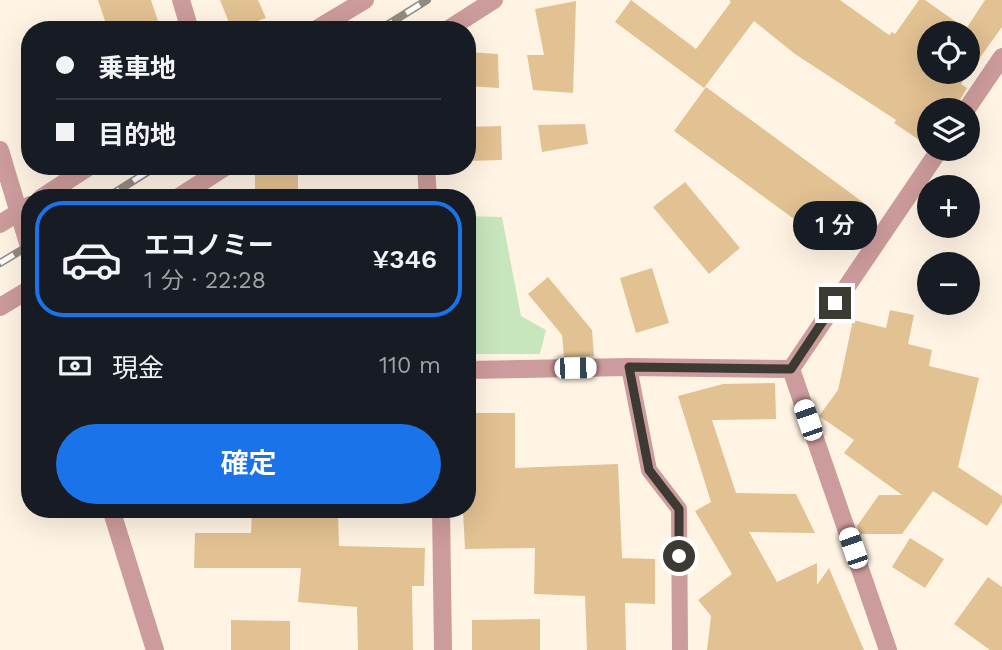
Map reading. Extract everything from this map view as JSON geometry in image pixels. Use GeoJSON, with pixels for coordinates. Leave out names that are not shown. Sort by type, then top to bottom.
{"type":"FeatureCollection","features":[{"type":"Feature","properties":{"kind":"street"},"geometry":{"type":"LineString","coordinates":[[181,0],[187,21]]}},
{"type":"Feature","properties":{"kind":"street"},"geometry":{"type":"LineString","coordinates":[[330,21],[365,0]]}},
{"type":"Feature","properties":{"kind":"street"},"geometry":{"type":"LineString","coordinates":[[461,21],[494,0]]}},
{"type":"Feature","properties":{"kind":"street"},"geometry":{"type":"LineString","coordinates":[[974,98],[1002,57]]}},
{"type":"Feature","properties":{"kind":"street"},"geometry":{"type":"LineString","coordinates":[[0,150],[21,202]]}},
{"type":"Feature","properties":{"kind":"street"},"geometry":{"type":"LineString","coordinates":[[791,369],[932,161]]}},
{"type":"Feature","properties":{"kind":"street"},"geometry":{"type":"LineString","coordinates":[[55,189],[76,175]]}},
{"type":"Feature","properties":{"kind":"street"},"geometry":{"type":"LineString","coordinates":[[191,189],[213,175]]}},
{"type":"Feature","properties":{"kind":"street"},"geometry":{"type":"LineString","coordinates":[[0,224],[21,211]]}},
{"type":"Feature","properties":{"kind":"street"},"geometry":{"type":"LineString","coordinates":[[0,307],[21,294]]}},
{"type":"Feature","properties":{"kind":"street"},"geometry":{"type":"LineString","coordinates":[[476,370],[629,367],[791,369]]}},
{"type":"Feature","properties":{"kind":"street"},"geometry":{"type":"LineString","coordinates":[[791,369],[888,650]]}},
{"type":"Feature","properties":{"kind":"street"},"geometry":{"type":"LineString","coordinates":[[114,518],[155,650]]}},
{"type":"Feature","properties":{"kind":"street"},"geometry":{"type":"LineString","coordinates":[[441,518],[443,650]]}},
{"type":"Feature","properties":{"kind":"lane"},"geometry":{"type":"LineString","coordinates":[[629,367],[649,470],[679,509],[680,650]]}},
{"type":"Feature","properties":{"kind":"green space"},"geometry":{"type":"Polygon","coordinates":[[[476,216],[502,217],[521,316],[546,330],[540,354],[476,354],[476,216]]]}},
{"type":"Feature","properties":{"kind":"building"},"geometry":{"type":"Polygon","coordinates":[[[98,0],[151,0],[158,21],[105,21],[98,0]]]}},
{"type":"Feature","properties":{"kind":"building"},"geometry":{"type":"Polygon","coordinates":[[[220,0],[258,0],[266,18],[258,21],[228,21],[220,0]]]}},
{"type":"Feature","properties":{"kind":"building"},"geometry":{"type":"Polygon","coordinates":[[[631,0],[696,49],[731,2],[729,0],[840,0],[889,35],[892,32],[895,34],[919,0],[925,0],[955,21],[917,21],[917,84],[961,84],[967,88],[961,98],[917,98],[917,139],[894,123],[896,120],[795,54],[754,21],[704,88],[615,22],[631,0]]]}},
{"type":"Feature","properties":{"kind":"building"},"geometry":{"type":"Polygon","coordinates":[[[985,0],[1002,0],[1002,27],[980,58],[980,21],[971,21],[985,0]]]}},
{"type":"Feature","properties":{"kind":"building"},"geometry":{"type":"Polygon","coordinates":[[[576,1],[573,93],[533,90],[527,55],[544,55],[535,9],[576,1]]]}},
{"type":"Feature","properties":{"kind":"building"},"geometry":{"type":"Polygon","coordinates":[[[476,53],[498,54],[499,88],[476,87],[476,53]]]}},
{"type":"Feature","properties":{"kind":"building"},"geometry":{"type":"Polygon","coordinates":[[[706,87],[864,203],[832,247],[674,131],[706,87]]]}},
{"type":"Feature","properties":{"kind":"building"},"geometry":{"type":"Polygon","coordinates":[[[585,124],[588,144],[542,152],[538,125],[585,124]]]}},
{"type":"Feature","properties":{"kind":"building"},"geometry":{"type":"Polygon","coordinates":[[[501,126],[502,160],[476,161],[476,127],[501,126]]]}},
{"type":"Feature","properties":{"kind":"building"},"geometry":{"type":"Polygon","coordinates":[[[255,175],[298,175],[298,189],[255,189],[255,175]]]}},
{"type":"Feature","properties":{"kind":"building"},"geometry":{"type":"Polygon","coordinates":[[[685,182],[740,248],[709,274],[653,207],[685,182]]]}},
{"type":"Feature","properties":{"kind":"building"},"geometry":{"type":"Polygon","coordinates":[[[652,268],[669,323],[636,333],[620,278],[652,268]]]}},
{"type":"Feature","properties":{"kind":"building"},"geometry":{"type":"Polygon","coordinates":[[[548,277],[592,330],[594,356],[564,357],[562,335],[528,294],[548,277]]]}},
{"type":"Feature","properties":{"kind":"building"},"geometry":{"type":"Polygon","coordinates":[[[890,310],[914,315],[908,344],[932,350],[929,366],[979,378],[958,467],[1002,496],[1002,503],[987,526],[933,491],[902,534],[860,534],[857,526],[879,495],[902,495],[844,453],[854,440],[819,416],[838,390],[853,320],[886,328],[890,310]]]}},
{"type":"Feature","properties":{"kind":"building"},"geometry":{"type":"Polygon","coordinates":[[[775,383],[776,419],[712,420],[736,493],[796,494],[815,533],[749,532],[777,582],[817,563],[817,585],[829,568],[864,650],[707,650],[711,616],[698,600],[732,574],[695,511],[711,502],[678,396],[723,384],[775,383]]]}},
{"type":"Feature","properties":{"kind":"building"},"geometry":{"type":"Polygon","coordinates":[[[476,413],[515,413],[515,468],[618,464],[622,558],[655,559],[655,604],[625,603],[626,650],[587,650],[585,596],[534,594],[535,548],[465,549],[463,518],[476,518],[476,413]]]}},
{"type":"Feature","properties":{"kind":"building"},"geometry":{"type":"Polygon","coordinates":[[[252,518],[338,518],[339,546],[425,548],[424,586],[412,586],[413,650],[358,650],[357,607],[298,602],[301,568],[194,568],[195,533],[251,533],[252,518]]]}},
{"type":"Feature","properties":{"kind":"building"},"geometry":{"type":"Polygon","coordinates":[[[910,538],[944,559],[925,588],[892,567],[910,538]]]}},
{"type":"Feature","properties":{"kind":"building"},"geometry":{"type":"Polygon","coordinates":[[[988,577],[1002,587],[1002,650],[990,650],[954,624],[988,577]]]}},
{"type":"Feature","properties":{"kind":"building"},"geometry":{"type":"Polygon","coordinates":[[[540,619],[540,650],[472,650],[472,620],[540,619]]]}},
{"type":"Feature","properties":{"kind":"building"},"geometry":{"type":"Polygon","coordinates":[[[231,620],[290,621],[290,650],[231,650],[231,620]]]}},
{"type":"Feature","properties":{"kind":"railway"},"geometry":{"type":"LineString","coordinates":[[393,21],[427,0]]}},
{"type":"Feature","properties":{"kind":"railway"},"geometry":{"type":"LineString","coordinates":[[120,189],[143,175]]}},
{"type":"Feature","properties":{"kind":"railway"},"geometry":{"type":"LineString","coordinates":[[0,263],[21,250]]}},
{"type":"Feature","properties":{"kind":"route"},"geometry":{"type":"LineString","coordinates":[[679,556],[679,509],[649,470],[629,367],[791,369],[835,303]]}}]}
